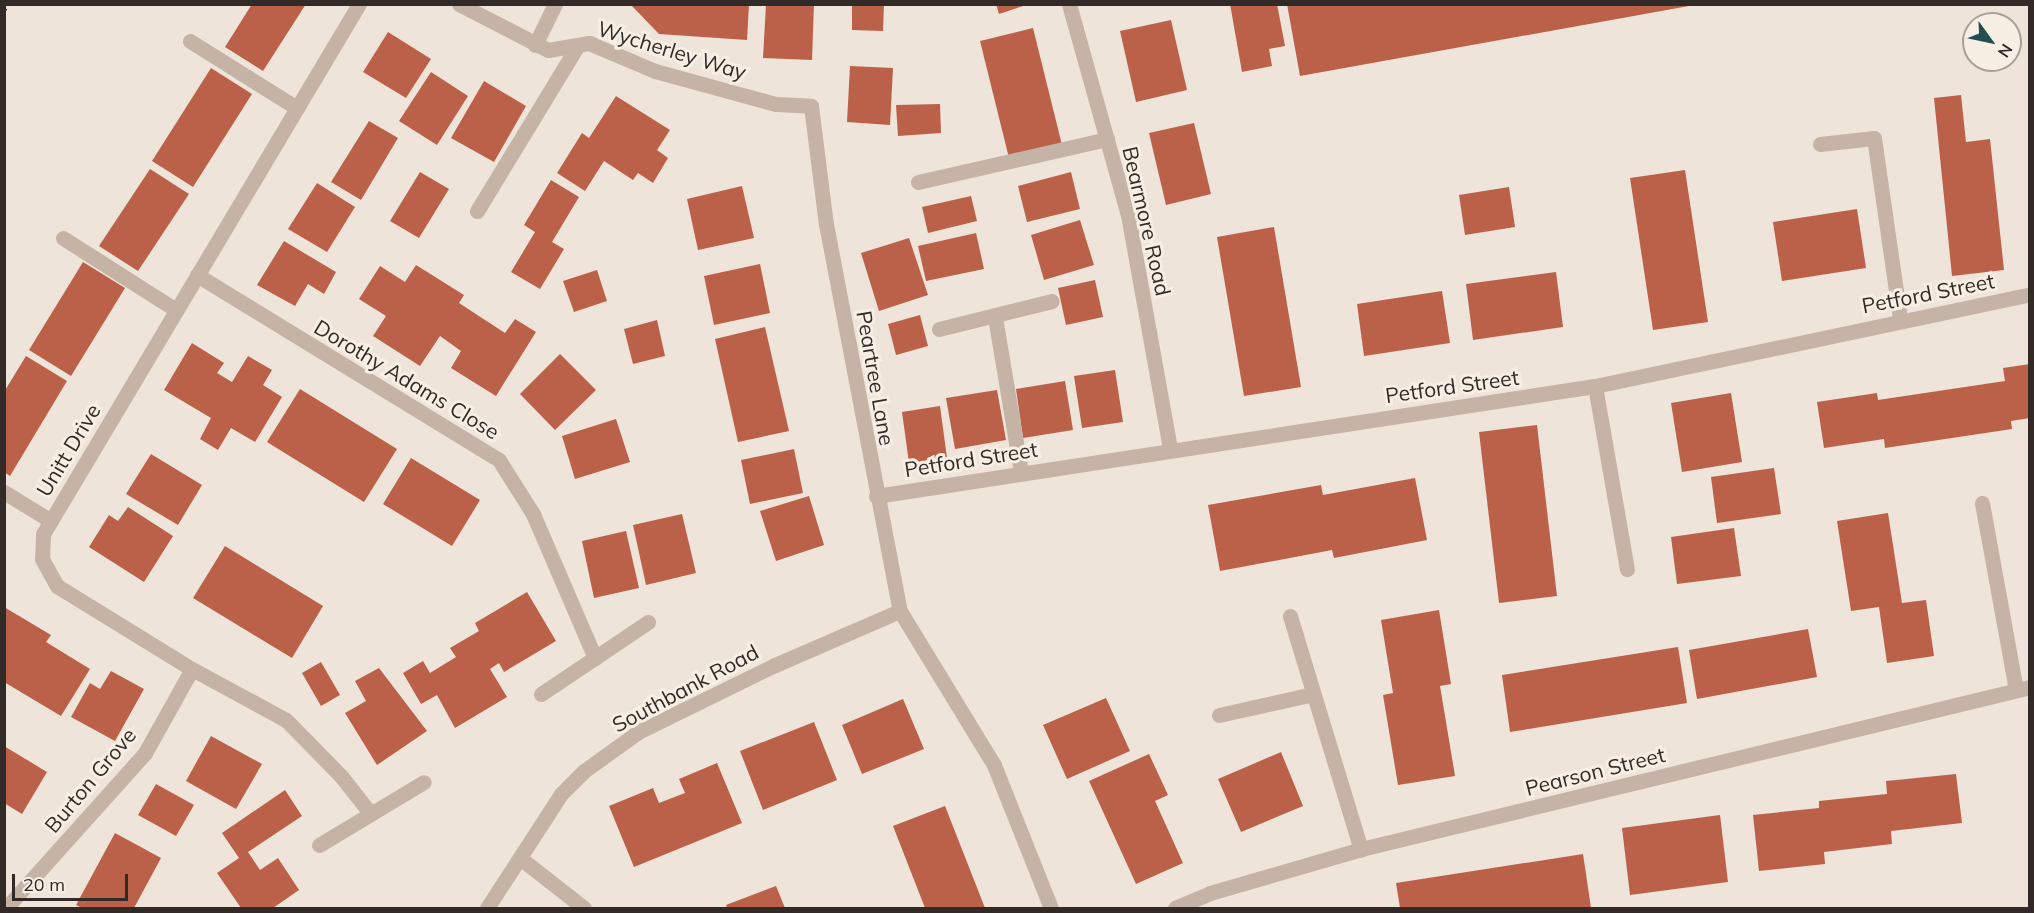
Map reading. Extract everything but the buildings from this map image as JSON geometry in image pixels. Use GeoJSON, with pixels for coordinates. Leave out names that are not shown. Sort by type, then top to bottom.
{"type":"FeatureCollection","features":[{"type":"Feature","properties":{"kind":"street","name":"Unitt Drive"},"geometry":{"type":"LineString","coordinates":[[359,4],[43,534],[42,559],[57,586],[192,669],[286,720],[341,776],[370,813]]}},
{"type":"Feature","properties":{"kind":"street","name":"Wycherley Way"},"geometry":{"type":"LineString","coordinates":[[459,4],[548,50],[589,43],[655,71],[776,104],[811,106]]}},
{"type":"Feature","properties":{"kind":"street"},"geometry":{"type":"LineString","coordinates":[[536,45],[555,4]]}},
{"type":"Feature","properties":{"kind":"street","name":"Bearmore Road"},"geometry":{"type":"LineString","coordinates":[[1069,4],[1128,215],[1170,449]]}},
{"type":"Feature","properties":{"kind":"street"},"geometry":{"type":"LineString","coordinates":[[190,41],[297,108]]}},
{"type":"Feature","properties":{"kind":"street"},"geometry":{"type":"LineString","coordinates":[[477,211],[578,45]]}},
{"type":"Feature","properties":{"kind":"street","name":"Peartree Lane"},"geometry":{"type":"LineString","coordinates":[[811,106],[826,224],[876,496],[900,611],[994,765],[1051,909]]}},
{"type":"Feature","properties":{"kind":"street"},"geometry":{"type":"LineString","coordinates":[[1820,144],[1874,138],[1900,319]]}},
{"type":"Feature","properties":{"kind":"street"},"geometry":{"type":"LineString","coordinates":[[918,182],[1107,139]]}},
{"type":"Feature","properties":{"kind":"street"},"geometry":{"type":"LineString","coordinates":[[63,238],[176,310]]}},
{"type":"Feature","properties":{"kind":"street","name":"Dorothy Adams Close"},"geometry":{"type":"LineString","coordinates":[[197,275],[499,460],[533,514],[595,658]]}},
{"type":"Feature","properties":{"kind":"street","name":"Petford Street"},"geometry":{"type":"LineString","coordinates":[[876,496],[1170,449],[1595,386],[1900,319],[2030,294]]}},
{"type":"Feature","properties":{"kind":"street"},"geometry":{"type":"LineString","coordinates":[[939,329],[995,317],[1052,301]]}},
{"type":"Feature","properties":{"kind":"street"},"geometry":{"type":"LineString","coordinates":[[995,317],[1021,473]]}},
{"type":"Feature","properties":{"kind":"street"},"geometry":{"type":"LineString","coordinates":[[1595,386],[1627,569]]}},
{"type":"Feature","properties":{"kind":"street"},"geometry":{"type":"LineString","coordinates":[[4,492],[51,521]]}},
{"type":"Feature","properties":{"kind":"street"},"geometry":{"type":"LineString","coordinates":[[1982,503],[2023,688]]}},
{"type":"Feature","properties":{"kind":"street","name":"Southbank Road"},"geometry":{"type":"LineString","coordinates":[[487,909],[561,794],[584,771],[638,732],[774,665],[900,611]]}},
{"type":"Feature","properties":{"kind":"street"},"geometry":{"type":"LineString","coordinates":[[1290,616],[1361,849]]}},
{"type":"Feature","properties":{"kind":"street"},"geometry":{"type":"LineString","coordinates":[[541,694],[648,622]]}},
{"type":"Feature","properties":{"kind":"street","name":"Burton Grove"},"geometry":{"type":"LineString","coordinates":[[6,909],[145,753],[192,669]]}},
{"type":"Feature","properties":{"kind":"street","name":"Pearson Street"},"geometry":{"type":"LineString","coordinates":[[1175,909],[1210,893],[1361,849],[2023,688]]}},
{"type":"Feature","properties":{"kind":"street"},"geometry":{"type":"LineString","coordinates":[[1219,715],[1313,694]]}},
{"type":"Feature","properties":{"kind":"street"},"geometry":{"type":"LineString","coordinates":[[319,845],[424,782]]}},
{"type":"Feature","properties":{"kind":"street"},"geometry":{"type":"LineString","coordinates":[[520,858],[584,909]]}},
{"type":"Feature","properties":{"kind":"railway"},"geometry":{"type":"LineString","coordinates":[[4,9],[7,4]]}}]}
